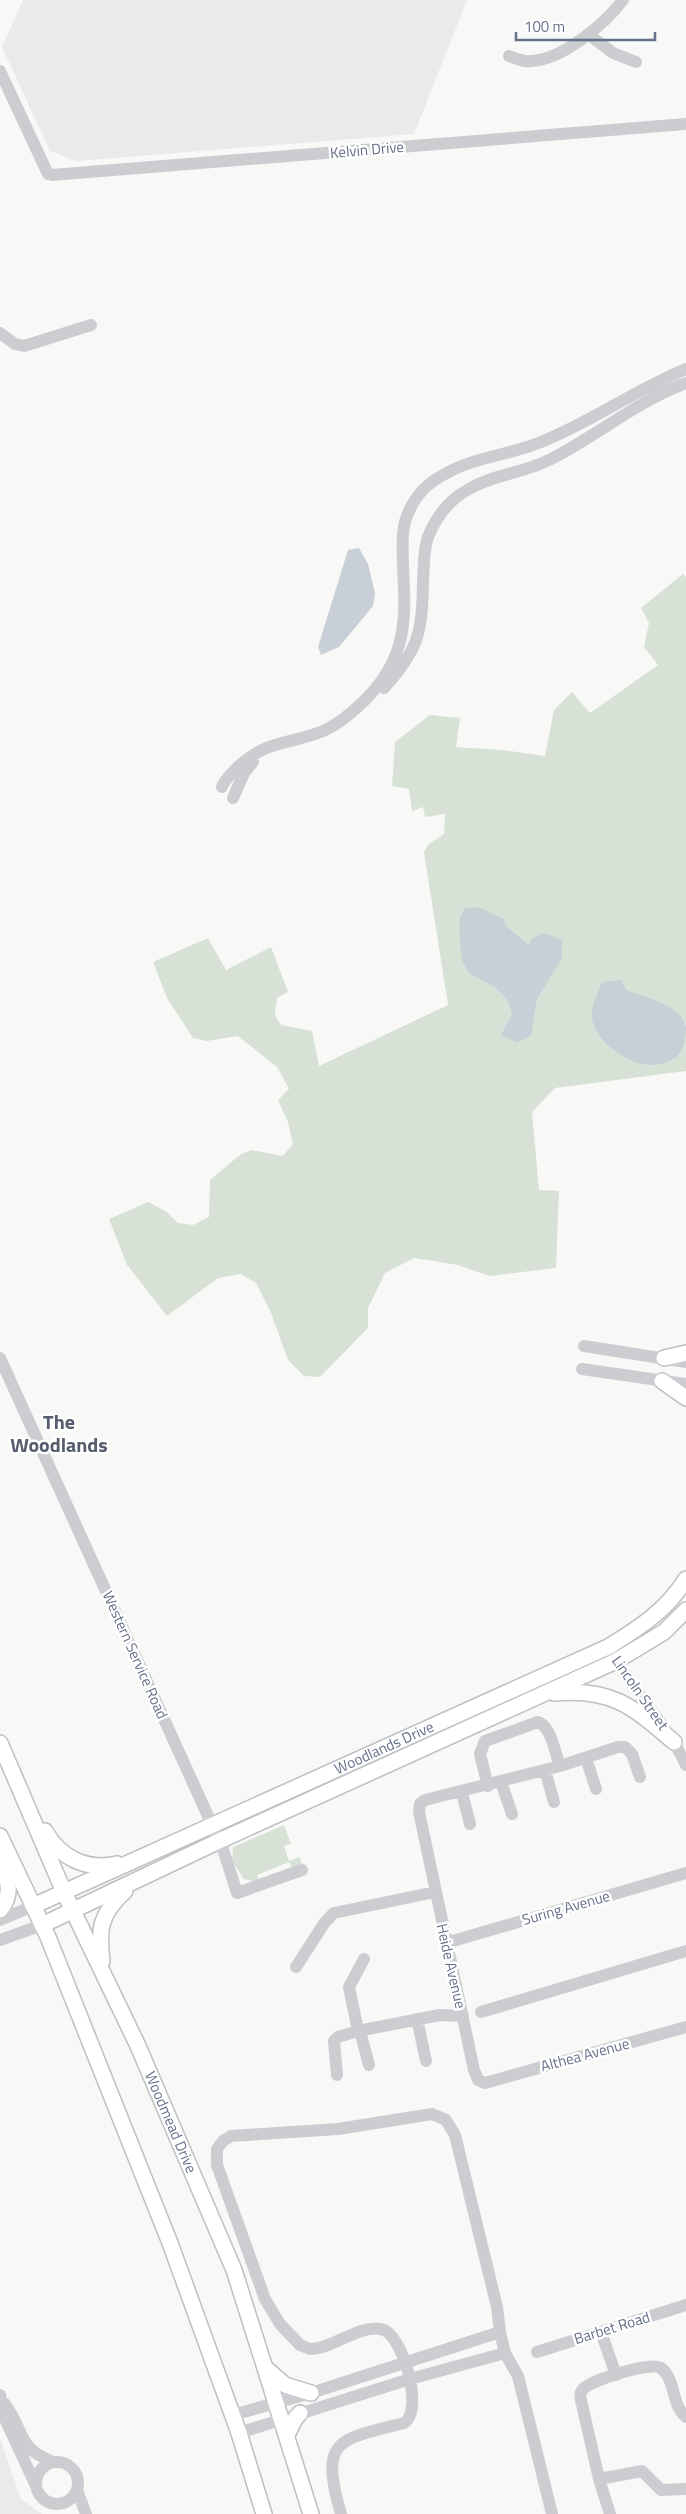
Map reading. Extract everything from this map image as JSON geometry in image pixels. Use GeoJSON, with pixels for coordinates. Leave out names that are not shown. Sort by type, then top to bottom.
{"type":"FeatureCollection","features":[{"type":"Feature","properties":{"kind":"main road"},"geometry":{"type":"LineString","coordinates":[[664,1358],[686,1353]]}},
{"type":"Feature","properties":{"kind":"main road"},"geometry":{"type":"LineString","coordinates":[[662,1380],[686,1398]]}},
{"type":"Feature","properties":{"kind":"main road","name":"Woodlands Drive"},"geometry":{"type":"LineString","coordinates":[[33,1906],[608,1647],[645,1624],[662,1610],[686,1579]]}},
{"type":"Feature","properties":{"kind":"main road","name":"Woodlands Drive"},"geometry":{"type":"LineString","coordinates":[[42,1925],[219,1841],[539,1694],[616,1661],[664,1632],[686,1610]]}},
{"type":"Feature","properties":{"kind":"main road"},"geometry":{"type":"LineString","coordinates":[[539,1694],[585,1692],[610,1698],[636,1710],[674,1742]]}},
{"type":"Feature","properties":{"kind":"main road","name":"Woodmead Drive"},"geometry":{"type":"LineString","coordinates":[[0,1743],[64,1892],[138,2046],[234,2270],[267,2369],[276,2404],[311,2514]]}},
{"type":"Feature","properties":{"kind":"main road"},"geometry":{"type":"LineString","coordinates":[[13,1772],[48,1837],[66,1856],[77,1862],[106,1867],[135,1860]]}},
{"type":"Feature","properties":{"kind":"main road"},"geometry":{"type":"LineString","coordinates":[[0,1836],[42,1925],[105,2075],[167,2233],[240,2433],[264,2514]]}},
{"type":"Feature","properties":{"kind":"main road"},"geometry":{"type":"LineString","coordinates":[[0,1855],[9,1888],[8,1898],[0,1910]]}},
{"type":"Feature","properties":{"kind":"main road"},"geometry":{"type":"LineString","coordinates":[[105,1980],[99,1936],[104,1915],[111,1904],[138,1880]]}},
{"type":"Feature","properties":{"kind":"main road"},"geometry":{"type":"LineString","coordinates":[[267,2369],[285,2386],[311,2393]]}},
{"type":"Feature","properties":{"kind":"main road"},"geometry":{"type":"LineString","coordinates":[[287,2435],[300,2413]]}},
{"type":"Feature","properties":{"kind":"street"},"geometry":{"type":"LineString","coordinates":[[509,56],[523,61],[540,60],[558,54],[588,34],[623,0]]}},
{"type":"Feature","properties":{"kind":"street"},"geometry":{"type":"LineString","coordinates":[[588,34],[614,53],[636,62]]}},
{"type":"Feature","properties":{"kind":"street","name":"Kelvin Drive"},"geometry":{"type":"LineString","coordinates":[[1,74],[48,174],[686,124]]}},
{"type":"Feature","properties":{"kind":"street"},"geometry":{"type":"LineString","coordinates":[[0,333],[15,344],[24,346],[91,325]]}},
{"type":"Feature","properties":{"kind":"street"},"geometry":{"type":"LineString","coordinates":[[222,787],[231,774],[251,755],[262,748],[325,730],[346,717],[369,696],[382,679],[394,659],[405,622],[402,542],[404,524],[417,496],[428,485],[445,473],[541,442],[659,380],[686,369]]}},
{"type":"Feature","properties":{"kind":"street"},"geometry":{"type":"LineString","coordinates":[[234,798],[244,773],[264,753],[341,730],[356,718],[393,678],[418,641],[422,626],[424,563],[427,540],[433,526],[453,501],[468,489],[484,481],[549,460],[658,395],[686,383]]}},
{"type":"Feature","properties":{"kind":"street"},"geometry":{"type":"LineString","coordinates":[[584,1346],[686,1362]]}},
{"type":"Feature","properties":{"kind":"street","name":"Western Service Road"},"geometry":{"type":"LineString","coordinates":[[0,1358],[219,1841],[237,1893],[302,1870]]}},
{"type":"Feature","properties":{"kind":"street"},"geometry":{"type":"LineString","coordinates":[[582,1369],[686,1384]]}},
{"type":"Feature","properties":{"kind":"street","name":"Lincoln Street"},"geometry":{"type":"LineString","coordinates":[[608,1647],[626,1678],[674,1742],[686,1765]]}},
{"type":"Feature","properties":{"kind":"street"},"geometry":{"type":"LineString","coordinates":[[488,1786],[480,1754],[485,1741],[538,1722],[543,1724],[549,1734],[560,1766]]}},
{"type":"Feature","properties":{"kind":"street"},"geometry":{"type":"LineString","coordinates":[[470,1824],[462,1793],[560,1766],[618,1747],[625,1747],[632,1754],[640,1776]]}},
{"type":"Feature","properties":{"kind":"street"},"geometry":{"type":"LineString","coordinates":[[586,1758],[596,1789]]}},
{"type":"Feature","properties":{"kind":"street"},"geometry":{"type":"LineString","coordinates":[[545,1770],[554,1802]]}},
{"type":"Feature","properties":{"kind":"street"},"geometry":{"type":"LineString","coordinates":[[501,1782],[512,1814]]}},
{"type":"Feature","properties":{"kind":"street","name":"Heide Avenue"},"geometry":{"type":"LineString","coordinates":[[462,1793],[425,1800],[420,1804],[419,1812],[474,2070],[478,2080],[485,2083]]}},
{"type":"Feature","properties":{"kind":"street","name":"Suring Avenue"},"geometry":{"type":"LineString","coordinates":[[446,1944],[686,1874]]}},
{"type":"Feature","properties":{"kind":"street"},"geometry":{"type":"LineString","coordinates":[[296,1966],[325,1922],[334,1913],[435,1892]]}},
{"type":"Feature","properties":{"kind":"street"},"geometry":{"type":"LineString","coordinates":[[0,1920],[33,1906]]}},
{"type":"Feature","properties":{"kind":"street"},"geometry":{"type":"LineString","coordinates":[[0,1940],[42,1925]]}},
{"type":"Feature","properties":{"kind":"street"},"geometry":{"type":"LineString","coordinates":[[481,2012],[686,1951]]}},
{"type":"Feature","properties":{"kind":"street"},"geometry":{"type":"LineString","coordinates":[[364,1959],[349,1988],[368,2065]]}},
{"type":"Feature","properties":{"kind":"street"},"geometry":{"type":"LineString","coordinates":[[337,2075],[333,2042],[338,2037],[416,2019],[440,2015],[462,2016]]}},
{"type":"Feature","properties":{"kind":"street"},"geometry":{"type":"LineString","coordinates":[[416,2019],[426,2061]]}},
{"type":"Feature","properties":{"kind":"street","name":"Althea Avenue"},"geometry":{"type":"LineString","coordinates":[[485,2083],[686,2027]]}},
{"type":"Feature","properties":{"kind":"street"},"geometry":{"type":"LineString","coordinates":[[341,2514],[331,2464],[335,2452],[343,2441],[407,2421],[412,2414],[414,2402],[405,2361],[392,2336],[383,2329],[371,2329],[310,2349],[300,2345],[280,2324],[265,2299],[217,2165],[217,2149],[223,2141],[240,2134],[338,2129],[395,2122],[422,2115],[441,2116],[450,2125],[457,2144],[497,2307],[505,2353],[518,2376],[552,2514]]}},
{"type":"Feature","properties":{"kind":"street","name":"Barbet Road"},"geometry":{"type":"LineString","coordinates":[[537,2352],[686,2305]]}},
{"type":"Feature","properties":{"kind":"street"},"geometry":{"type":"LineString","coordinates":[[233,2415],[276,2404],[500,2332]]}},
{"type":"Feature","properties":{"kind":"street"},"geometry":{"type":"LineString","coordinates":[[601,2332],[616,2375]]}},
{"type":"Feature","properties":{"kind":"street"},"geometry":{"type":"LineString","coordinates":[[240,2433],[410,2379],[505,2353]]}},
{"type":"Feature","properties":{"kind":"street"},"geometry":{"type":"LineString","coordinates":[[610,2514],[599,2479],[580,2393],[589,2385],[616,2375],[647,2366],[660,2368],[667,2377],[676,2404],[686,2416]]}},
{"type":"Feature","properties":{"kind":"street"},"geometry":{"type":"LineString","coordinates":[[344,2382],[350,2398]]}},
{"type":"Feature","properties":{"kind":"street"},"geometry":{"type":"LineString","coordinates":[[1,2397],[14,2418],[28,2448],[37,2456],[71,2467],[78,2477],[77,2490],[86,2514]]}},
{"type":"Feature","properties":{"kind":"street"},"geometry":{"type":"LineString","coordinates":[[1,2397],[6,2421],[41,2497],[46,2501],[61,2504],[72,2514]]}},
{"type":"Feature","properties":{"kind":"street"},"geometry":{"type":"LineString","coordinates":[[36,2486],[36,2480],[42,2468],[53,2462]]}},
{"type":"Feature","properties":{"kind":"street"},"geometry":{"type":"LineString","coordinates":[[599,2479],[638,2471],[648,2474],[661,2490],[686,2489]]}},
{"type":"Feature","properties":{"kind":"street"},"geometry":{"type":"LineString","coordinates":[[61,2504],[70,2500],[77,2490]]}},
{"type":"Feature","properties":{"kind":"shaded area"},"geometry":{"type":"Polygon","coordinates":[[[23,0],[467,0],[414,134],[76,161],[50,151],[2,47],[23,0]]]}},
{"type":"Feature","properties":{"kind":"shaded area"},"geometry":{"type":"Polygon","coordinates":[[[359,548],[368,564],[375,593],[373,606],[339,647],[321,655],[318,647],[348,550],[359,548]]]}},
{"type":"Feature","properties":{"kind":"shaded area"},"geometry":{"type":"Polygon","coordinates":[[[683,574],[686,577],[686,1071],[555,1088],[532,1112],[539,1190],[559,1191],[556,1268],[490,1276],[458,1265],[414,1258],[385,1273],[368,1308],[368,1328],[320,1377],[304,1376],[288,1360],[271,1313],[256,1283],[241,1274],[218,1278],[167,1316],[127,1265],[109,1219],[148,1202],[167,1212],[178,1223],[193,1225],[209,1217],[210,1180],[241,1154],[252,1150],[283,1156],[293,1144],[288,1122],[278,1100],[289,1089],[277,1067],[238,1036],[207,1041],[193,1038],[167,998],[153,962],[208,938],[226,970],[271,947],[288,992],[277,998],[275,1015],[281,1025],[312,1031],[319,1066],[448,1005],[424,852],[429,844],[444,834],[445,814],[425,817],[423,807],[412,811],[409,789],[392,786],[395,742],[430,715],[460,718],[456,747],[502,750],[545,756],[554,710],[572,692],[590,713],[658,665],[644,647],[649,623],[641,608],[683,574]]]}},
{"type":"Feature","properties":{"kind":"shaded area"},"geometry":{"type":"Polygon","coordinates":[[[478,907],[504,919],[506,926],[529,945],[531,939],[544,933],[562,940],[562,958],[537,999],[531,1036],[517,1042],[501,1035],[512,1014],[508,1000],[496,988],[469,973],[462,961],[460,918],[464,909],[478,907]]]}},
{"type":"Feature","properties":{"kind":"shaded area"},"geometry":{"type":"Polygon","coordinates":[[[621,980],[626,990],[661,1002],[676,1012],[682,1019],[686,1027],[684,1043],[679,1055],[660,1064],[640,1063],[618,1054],[601,1038],[595,1029],[592,1019],[595,1000],[602,982],[621,980]]]}},
{"type":"Feature","properties":{"kind":"shaded area"},"geometry":{"type":"Polygon","coordinates":[[[284,1825],[291,1844],[284,1846],[289,1861],[299,1857],[303,1866],[293,1869],[289,1862],[257,1875],[260,1883],[244,1879],[232,1861],[233,1847],[284,1825]]]}},
{"type":"Feature","properties":{"kind":"shaded area"},"geometry":{"type":"Polygon","coordinates":[[[0,2438],[21,2499],[42,2514],[0,2514],[0,2438]]]}},
{"type":"Feature","properties":{"kind":"district","name":"The Woodlands"},"geometry":{"type":"Point","coordinates":[59,1434]}}]}
